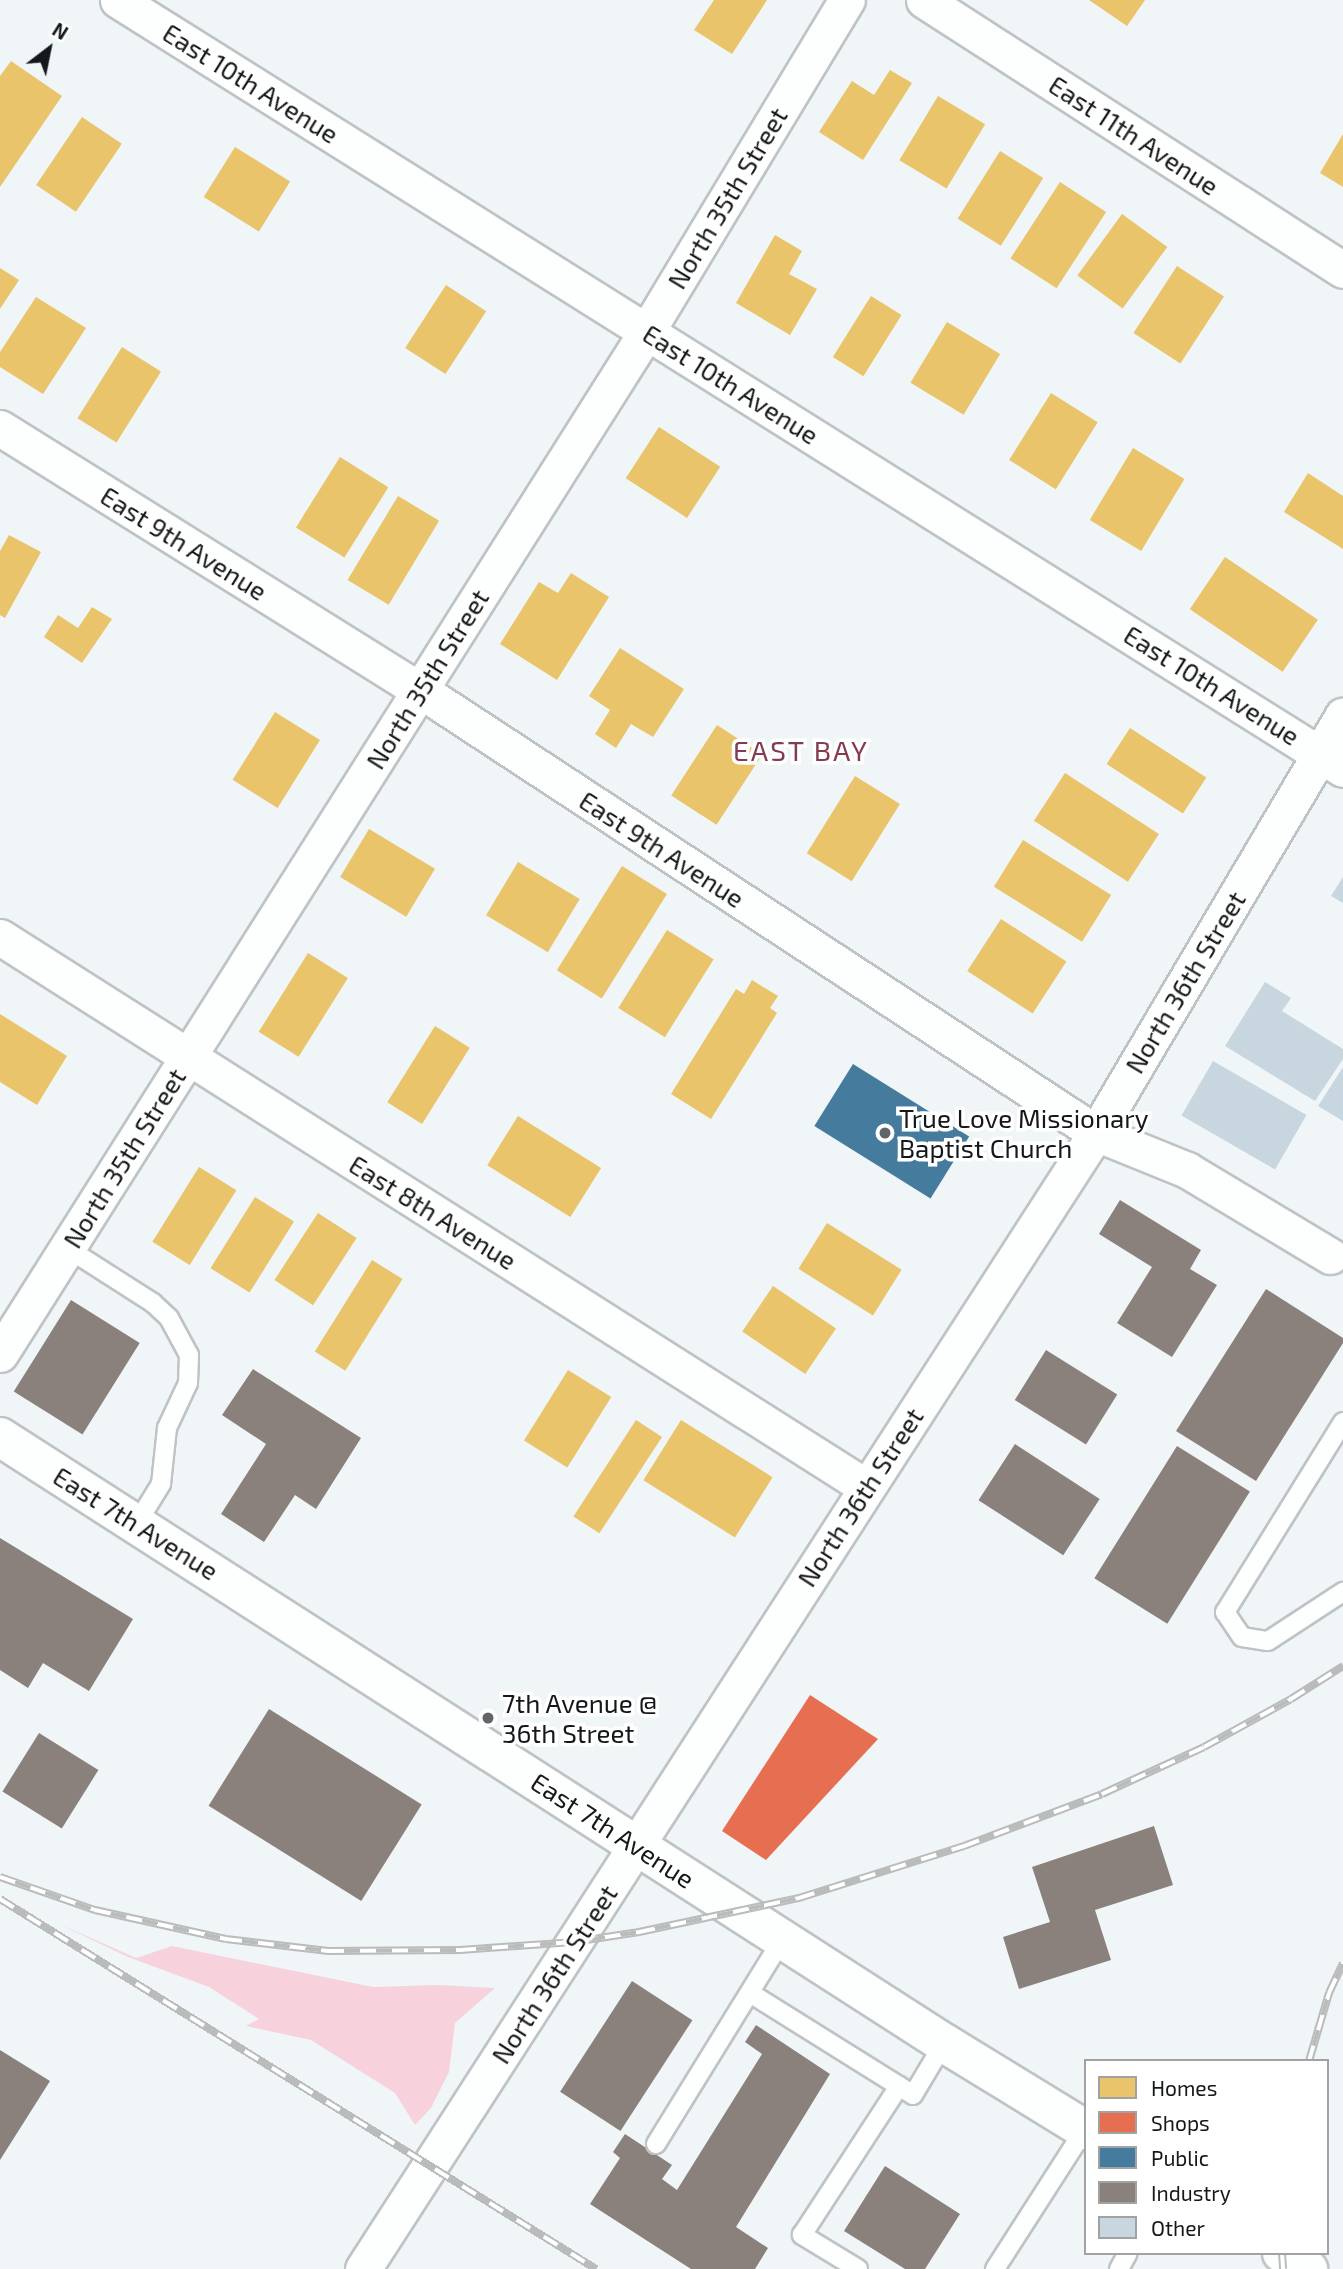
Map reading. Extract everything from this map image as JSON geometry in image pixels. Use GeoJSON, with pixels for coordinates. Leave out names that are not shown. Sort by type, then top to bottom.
{"type":"FeatureCollection","features":[{"type":"Feature","properties":{"kind":"street","name":"East 10th Avenue"},"geometry":{"type":"LineString","coordinates":[[118,0],[1331,761]]}},
{"type":"Feature","properties":{"kind":"street","name":"North 35th Street"},"geometry":{"type":"LineString","coordinates":[[0,1353],[647,331],[847,0]]}},
{"type":"Feature","properties":{"kind":"street","name":"East 11th Avenue"},"geometry":{"type":"LineString","coordinates":[[924,0],[1343,270]]}},
{"type":"Feature","properties":{"kind":"street","name":"East 9th Avenue"},"geometry":{"type":"LineString","coordinates":[[0,428],[420,690],[1096,1133],[1187,1170],[1330,1256]]}},
{"type":"Feature","properties":{"kind":"street","name":"North 36th Street"},"geometry":{"type":"LineString","coordinates":[[363,2269],[1096,1133],[1331,761],[1343,716]]}},
{"type":"Feature","properties":{"kind":"street","name":"East 8th Avenue"},"geometry":{"type":"LineString","coordinates":[[0,937],[866,1487]]}},
{"type":"Feature","properties":{"kind":"street","name":"East 7th Avenue"},"geometry":{"type":"LineString","coordinates":[[0,1437],[944,2043],[1084,2128]]}},
{"type":"Feature","properties":{"kind":"street"},"geometry":{"type":"LineString","coordinates":[[1286,2255],[1308,2269]]}},
{"type":"Feature","properties":{"kind":"lane"},"geometry":{"type":"LineString","coordinates":[[67,1248],[153,1303],[169,1318],[188,1355],[188,1382],[167,1428],[161,1484],[137,1523]]}},
{"type":"Feature","properties":{"kind":"lane"},"geometry":{"type":"LineString","coordinates":[[1343,1422],[1225,1612],[1242,1637],[1268,1641],[1343,1592]]}},
{"type":"Feature","properties":{"kind":"lane"},"geometry":{"type":"LineString","coordinates":[[656,2144],[783,1938]]}},
{"type":"Feature","properties":{"kind":"lane"},"geometry":{"type":"LineString","coordinates":[[750,1993],[913,2095],[944,2043]]}},
{"type":"Feature","properties":{"kind":"lane"},"geometry":{"type":"LineString","coordinates":[[858,2269],[802,2235],[899,2087]]}},
{"type":"Feature","properties":{"kind":"lane"},"geometry":{"type":"LineString","coordinates":[[995,2269],[1084,2131]]}},
{"type":"Feature","properties":{"kind":"shaded area"},"geometry":{"type":"Polygon","coordinates":[[[57,1923],[136,1958],[172,1946],[373,1987],[438,1985],[495,1988],[455,2023],[449,2072],[431,2108],[415,2125],[395,2093],[311,2040],[246,2026],[259,2019],[209,1987],[128,1957],[57,1923]]]}},
{"type":"Feature","properties":{"kind":"building: Homes"},"geometry":{"type":"Polygon","coordinates":[[[714,0],[767,0],[732,54],[694,30],[714,0]]]}},
{"type":"Feature","properties":{"kind":"building: Homes"},"geometry":{"type":"Polygon","coordinates":[[[1089,0],[1145,0],[1127,26],[1089,0]]]}},
{"type":"Feature","properties":{"kind":"building: Homes"},"geometry":{"type":"Polygon","coordinates":[[[11,61],[62,96],[0,187],[0,76],[11,61]]]}},
{"type":"Feature","properties":{"kind":"building: Homes"},"geometry":{"type":"Polygon","coordinates":[[[890,70],[912,83],[863,160],[819,132],[852,81],[874,95],[890,70]]]}},
{"type":"Feature","properties":{"kind":"building: Homes"},"geometry":{"type":"Polygon","coordinates":[[[938,96],[985,124],[947,189],[899,160],[938,96]]]}},
{"type":"Feature","properties":{"kind":"building: Homes"},"geometry":{"type":"Polygon","coordinates":[[[82,117],[122,144],[76,212],[36,185],[82,117]]]}},
{"type":"Feature","properties":{"kind":"building: Homes"},"geometry":{"type":"Polygon","coordinates":[[[1343,134],[1343,187],[1320,173],[1343,134]]]}},
{"type":"Feature","properties":{"kind":"building: Homes"},"geometry":{"type":"Polygon","coordinates":[[[235,147],[290,181],[259,231],[204,197],[235,147]]]}},
{"type":"Feature","properties":{"kind":"building: Homes"},"geometry":{"type":"Polygon","coordinates":[[[1000,151],[1043,178],[1001,246],[958,219],[1000,151]]]}},
{"type":"Feature","properties":{"kind":"building: Homes"},"geometry":{"type":"Polygon","coordinates":[[[1060,182],[1106,212],[1057,288],[1010,258],[1060,182]]]}},
{"type":"Feature","properties":{"kind":"building: Homes"},"geometry":{"type":"Polygon","coordinates":[[[1122,214],[1167,247],[1123,308],[1077,275],[1122,214]]]}},
{"type":"Feature","properties":{"kind":"building: Homes"},"geometry":{"type":"Polygon","coordinates":[[[775,235],[802,251],[789,274],[817,289],[790,335],[736,303],[775,235]]]}},
{"type":"Feature","properties":{"kind":"building: Homes"},"geometry":{"type":"Polygon","coordinates":[[[1177,266],[1224,296],[1180,364],[1133,333],[1177,266]]]}},
{"type":"Feature","properties":{"kind":"building: Homes"},"geometry":{"type":"Polygon","coordinates":[[[0,268],[19,280],[0,309],[0,268]]]}},
{"type":"Feature","properties":{"kind":"building: Homes"},"geometry":{"type":"Polygon","coordinates":[[[446,285],[486,311],[445,374],[405,348],[446,285]]]}},
{"type":"Feature","properties":{"kind":"building: Homes"},"geometry":{"type":"Polygon","coordinates":[[[871,296],[902,315],[863,376],[833,357],[871,296]]]}},
{"type":"Feature","properties":{"kind":"building: Homes"},"geometry":{"type":"Polygon","coordinates":[[[36,297],[86,328],[43,394],[0,367],[0,352],[36,297]]]}},
{"type":"Feature","properties":{"kind":"building: Homes"},"geometry":{"type":"Polygon","coordinates":[[[947,322],[1000,354],[964,415],[910,383],[947,322]]]}},
{"type":"Feature","properties":{"kind":"building: Homes"},"geometry":{"type":"Polygon","coordinates":[[[122,347],[161,371],[116,443],[77,418],[122,347]]]}},
{"type":"Feature","properties":{"kind":"building: Homes"},"geometry":{"type":"Polygon","coordinates":[[[1051,393],[1098,422],[1056,489],[1009,460],[1051,393]]]}},
{"type":"Feature","properties":{"kind":"building: Homes"},"geometry":{"type":"Polygon","coordinates":[[[659,427],[720,467],[687,518],[626,478],[659,427]]]}},
{"type":"Feature","properties":{"kind":"building: Homes"},"geometry":{"type":"Polygon","coordinates":[[[1133,448],[1184,479],[1141,551],[1090,520],[1133,448]]]}},
{"type":"Feature","properties":{"kind":"building: Homes"},"geometry":{"type":"Polygon","coordinates":[[[340,457],[388,487],[344,558],[296,527],[340,457]]]}},
{"type":"Feature","properties":{"kind":"building: Homes"},"geometry":{"type":"Polygon","coordinates":[[[1308,473],[1343,496],[1343,549],[1284,512],[1308,473]]]}},
{"type":"Feature","properties":{"kind":"building: Homes"},"geometry":{"type":"Polygon","coordinates":[[[398,496],[439,521],[389,605],[348,580],[398,496]]]}},
{"type":"Feature","properties":{"kind":"building: Homes"},"geometry":{"type":"Polygon","coordinates":[[[9,535],[41,552],[5,618],[0,615],[0,551],[9,535]]]}},
{"type":"Feature","properties":{"kind":"building: Homes"},"geometry":{"type":"Polygon","coordinates":[[[1225,557],[1318,620],[1283,672],[1190,609],[1225,557]]]}},
{"type":"Feature","properties":{"kind":"building: Homes"},"geometry":{"type":"Polygon","coordinates":[[[571,573],[609,597],[557,680],[500,644],[539,582],[558,593],[571,573]]]}},
{"type":"Feature","properties":{"kind":"building: Homes"},"geometry":{"type":"Polygon","coordinates":[[[92,607],[112,619],[82,663],[44,637],[58,615],[78,628],[92,607]]]}},
{"type":"Feature","properties":{"kind":"building: Homes"},"geometry":{"type":"Polygon","coordinates":[[[620,648],[684,689],[653,737],[631,724],[616,748],[595,734],[610,710],[589,696],[620,648]]]}},
{"type":"Feature","properties":{"kind":"building: Homes"},"geometry":{"type":"Polygon","coordinates":[[[275,712],[320,740],[278,808],[233,780],[275,712]]]}},
{"type":"Feature","properties":{"kind":"building: Homes"},"geometry":{"type":"Polygon","coordinates":[[[717,725],[762,754],[717,825],[671,795],[717,725]]]}},
{"type":"Feature","properties":{"kind":"building: Homes"},"geometry":{"type":"Polygon","coordinates":[[[1130,728],[1206,778],[1183,814],[1107,764],[1130,728]]]}},
{"type":"Feature","properties":{"kind":"building: Homes"},"geometry":{"type":"Polygon","coordinates":[[[1065,773],[1159,834],[1128,882],[1034,821],[1065,773]]]}},
{"type":"Feature","properties":{"kind":"building: Homes"},"geometry":{"type":"Polygon","coordinates":[[[855,776],[900,804],[852,881],[807,853],[855,776]]]}},
{"type":"Feature","properties":{"kind":"building: Homes"},"geometry":{"type":"Polygon","coordinates":[[[369,829],[435,869],[406,917],[340,877],[369,829]]]}},
{"type":"Feature","properties":{"kind":"building: Homes"},"geometry":{"type":"Polygon","coordinates":[[[1023,840],[1111,895],[1082,942],[994,887],[1023,840]]]}},
{"type":"Feature","properties":{"kind":"building: Homes"},"geometry":{"type":"Polygon","coordinates":[[[518,862],[580,899],[548,952],[486,915],[518,862]]]}},
{"type":"Feature","properties":{"kind":"building: Homes"},"geometry":{"type":"Polygon","coordinates":[[[622,866],[667,894],[602,998],[557,970],[622,866]]]}},
{"type":"Feature","properties":{"kind":"building: Homes"},"geometry":{"type":"Polygon","coordinates":[[[1001,919],[1066,961],[1033,1013],[967,971],[1001,919]]]}},
{"type":"Feature","properties":{"kind":"building: Homes"},"geometry":{"type":"Polygon","coordinates":[[[667,930],[714,959],[665,1037],[618,1008],[667,930]]]}},
{"type":"Feature","properties":{"kind":"building: Homes"},"geometry":{"type":"Polygon","coordinates":[[[308,953],[348,978],[299,1057],[259,1032],[308,953]]]}},
{"type":"Feature","properties":{"kind":"building: Homes"},"geometry":{"type":"Polygon","coordinates":[[[752,980],[778,996],[770,1008],[777,1013],[711,1119],[671,1094],[736,989],[744,994],[752,980]]]}},
{"type":"Feature","properties":{"kind":"building: Homes"},"geometry":{"type":"Polygon","coordinates":[[[0,1014],[67,1056],[37,1105],[0,1082],[0,1014]]]}},
{"type":"Feature","properties":{"kind":"building: Homes"},"geometry":{"type":"Polygon","coordinates":[[[435,1026],[470,1048],[422,1124],[387,1102],[435,1026]]]}},
{"type":"Feature","properties":{"kind":"building: Homes"},"geometry":{"type":"Polygon","coordinates":[[[518,1116],[601,1168],[570,1217],[487,1165],[518,1116]]]}},
{"type":"Feature","properties":{"kind":"building: Homes"},"geometry":{"type":"Polygon","coordinates":[[[199,1167],[236,1190],[190,1265],[152,1242],[199,1167]]]}},
{"type":"Feature","properties":{"kind":"building: Homes"},"geometry":{"type":"Polygon","coordinates":[[[255,1197],[294,1221],[249,1293],[210,1268],[255,1197]]]}},
{"type":"Feature","properties":{"kind":"building: Homes"},"geometry":{"type":"Polygon","coordinates":[[[318,1213],[357,1238],[313,1305],[274,1280],[318,1213]]]}},
{"type":"Feature","properties":{"kind":"building: Homes"},"geometry":{"type":"Polygon","coordinates":[[[827,1223],[902,1270],[873,1315],[798,1269],[827,1223]]]}},
{"type":"Feature","properties":{"kind":"building: Homes"},"geometry":{"type":"Polygon","coordinates":[[[372,1260],[403,1279],[345,1371],[315,1352],[372,1260]]]}},
{"type":"Feature","properties":{"kind":"building: Homes"},"geometry":{"type":"Polygon","coordinates":[[[773,1286],[836,1328],[805,1374],[742,1332],[773,1286]]]}},
{"type":"Feature","properties":{"kind":"building: Homes"},"geometry":{"type":"Polygon","coordinates":[[[568,1370],[611,1397],[567,1467],[524,1440],[568,1370]]]}},
{"type":"Feature","properties":{"kind":"building: Homes"},"geometry":{"type":"Polygon","coordinates":[[[636,1420],[662,1437],[599,1533],[573,1516],[636,1420]]]}},
{"type":"Feature","properties":{"kind":"building: Homes"},"geometry":{"type":"Polygon","coordinates":[[[681,1420],[773,1477],[735,1537],[643,1480],[681,1420]]]}},
{"type":"Feature","properties":{"kind":"building: Shops"},"geometry":{"type":"Polygon","coordinates":[[[810,1695],[878,1739],[766,1860],[722,1831],[810,1695]]]}},
{"type":"Feature","properties":{"kind":"building: Public"},"geometry":{"type":"Polygon","coordinates":[[[853,1064],[969,1137],[930,1199],[814,1126],[853,1064]]]}},
{"type":"Feature","properties":{"kind":"building: Industry"},"geometry":{"type":"Polygon","coordinates":[[[1120,1200],[1201,1250],[1190,1269],[1217,1285],[1172,1357],[1117,1323],[1152,1267],[1099,1234],[1120,1200]]]}},
{"type":"Feature","properties":{"kind":"building: Industry"},"geometry":{"type":"Polygon","coordinates":[[[1266,1289],[1343,1338],[1343,1343],[1256,1481],[1176,1431],[1266,1289]]]}},
{"type":"Feature","properties":{"kind":"building: Industry"},"geometry":{"type":"Polygon","coordinates":[[[71,1300],[140,1343],[82,1435],[14,1392],[71,1300]]]}},
{"type":"Feature","properties":{"kind":"building: Industry"},"geometry":{"type":"Polygon","coordinates":[[[1046,1350],[1117,1395],[1086,1445],[1015,1400],[1046,1350]]]}},
{"type":"Feature","properties":{"kind":"building: Industry"},"geometry":{"type":"Polygon","coordinates":[[[253,1369],[361,1438],[316,1509],[295,1495],[264,1542],[221,1514],[266,1444],[222,1415],[253,1369]]]}},
{"type":"Feature","properties":{"kind":"building: Industry"},"geometry":{"type":"Polygon","coordinates":[[[1015,1444],[1100,1499],[1063,1555],[979,1500],[1015,1444]]]}},
{"type":"Feature","properties":{"kind":"building: Industry"},"geometry":{"type":"Polygon","coordinates":[[[1177,1446],[1250,1492],[1167,1624],[1094,1578],[1177,1446]]]}},
{"type":"Feature","properties":{"kind":"building: Industry"},"geometry":{"type":"Polygon","coordinates":[[[0,1538],[133,1619],[89,1691],[43,1663],[28,1688],[0,1670],[0,1538]]]}},
{"type":"Feature","properties":{"kind":"building: Industry"},"geometry":{"type":"Polygon","coordinates":[[[269,1709],[422,1804],[361,1901],[209,1806],[269,1709]]]}},
{"type":"Feature","properties":{"kind":"building: Industry"},"geometry":{"type":"Polygon","coordinates":[[[39,1733],[98,1770],[62,1829],[2,1792],[39,1733]]]}},
{"type":"Feature","properties":{"kind":"building: Industry"},"geometry":{"type":"Polygon","coordinates":[[[1154,1826],[1173,1885],[1095,1910],[1111,1960],[1019,1989],[1003,1937],[1050,1922],[1032,1867],[1154,1826]]]}},
{"type":"Feature","properties":{"kind":"building: Industry"},"geometry":{"type":"Polygon","coordinates":[[[632,1981],[692,2020],[620,2131],[560,2092],[632,1981]]]}},
{"type":"Feature","properties":{"kind":"building: Industry"},"geometry":{"type":"Polygon","coordinates":[[[756,2025],[830,2074],[736,2227],[768,2248],[755,2269],[691,2269],[590,2204],[620,2158],[613,2152],[625,2134],[672,2165],[662,2179],[677,2190],[762,2054],[745,2042],[756,2025]]]}},
{"type":"Feature","properties":{"kind":"building: Industry"},"geometry":{"type":"Polygon","coordinates":[[[0,2050],[50,2081],[0,2160],[0,2050]]]}},
{"type":"Feature","properties":{"kind":"building: Industry"},"geometry":{"type":"Polygon","coordinates":[[[885,2166],[960,2214],[925,2269],[905,2269],[844,2231],[885,2166]]]}},
{"type":"Feature","properties":{"kind":"building: Other"},"geometry":{"type":"Polygon","coordinates":[[[1343,877],[1343,903],[1331,896],[1343,877]]]}},
{"type":"Feature","properties":{"kind":"building: Other"},"geometry":{"type":"Polygon","coordinates":[[[1265,982],[1291,998],[1282,1011],[1343,1049],[1343,1059],[1315,1101],[1225,1046],[1265,982]]]}},
{"type":"Feature","properties":{"kind":"building: Other"},"geometry":{"type":"Polygon","coordinates":[[[1213,1061],[1307,1115],[1275,1170],[1182,1116],[1213,1061]]]}},
{"type":"Feature","properties":{"kind":"building: Other"},"geometry":{"type":"Polygon","coordinates":[[[1343,1067],[1343,1121],[1318,1106],[1343,1067]]]}},
{"type":"Feature","properties":{"kind":"railway"},"geometry":{"type":"LineString","coordinates":[[0,1877],[95,1910],[226,1939],[328,1951],[460,1950],[573,1942],[639,1932],[799,1898],[964,1846],[1102,1794],[1204,1747],[1291,1699],[1343,1666]]}},
{"type":"Feature","properties":{"kind":"railway"},"geometry":{"type":"LineString","coordinates":[[0,1899],[596,2269]]}},
{"type":"Feature","properties":{"kind":"railway"},"geometry":{"type":"LineString","coordinates":[[1310,2059],[1329,1993],[1343,1963]]}},
{"type":"Feature","properties":{"kind":"railway"},"geometry":{"type":"LineString","coordinates":[[1282,2255],[1283,2269]]}},
{"type":"Feature","properties":{"kind":"place","name":"True Love Missionary Baptist Church"},"geometry":{"type":"Point","coordinates":[885,1133]}},
{"type":"Feature","properties":{"kind":"place","name":"7th Avenue @ 36th Street"},"geometry":{"type":"Point","coordinates":[488,1718]}},
{"type":"Feature","properties":{"kind":"district","name":"EAST BAY"},"geometry":{"type":"Point","coordinates":[801,750]}}]}
